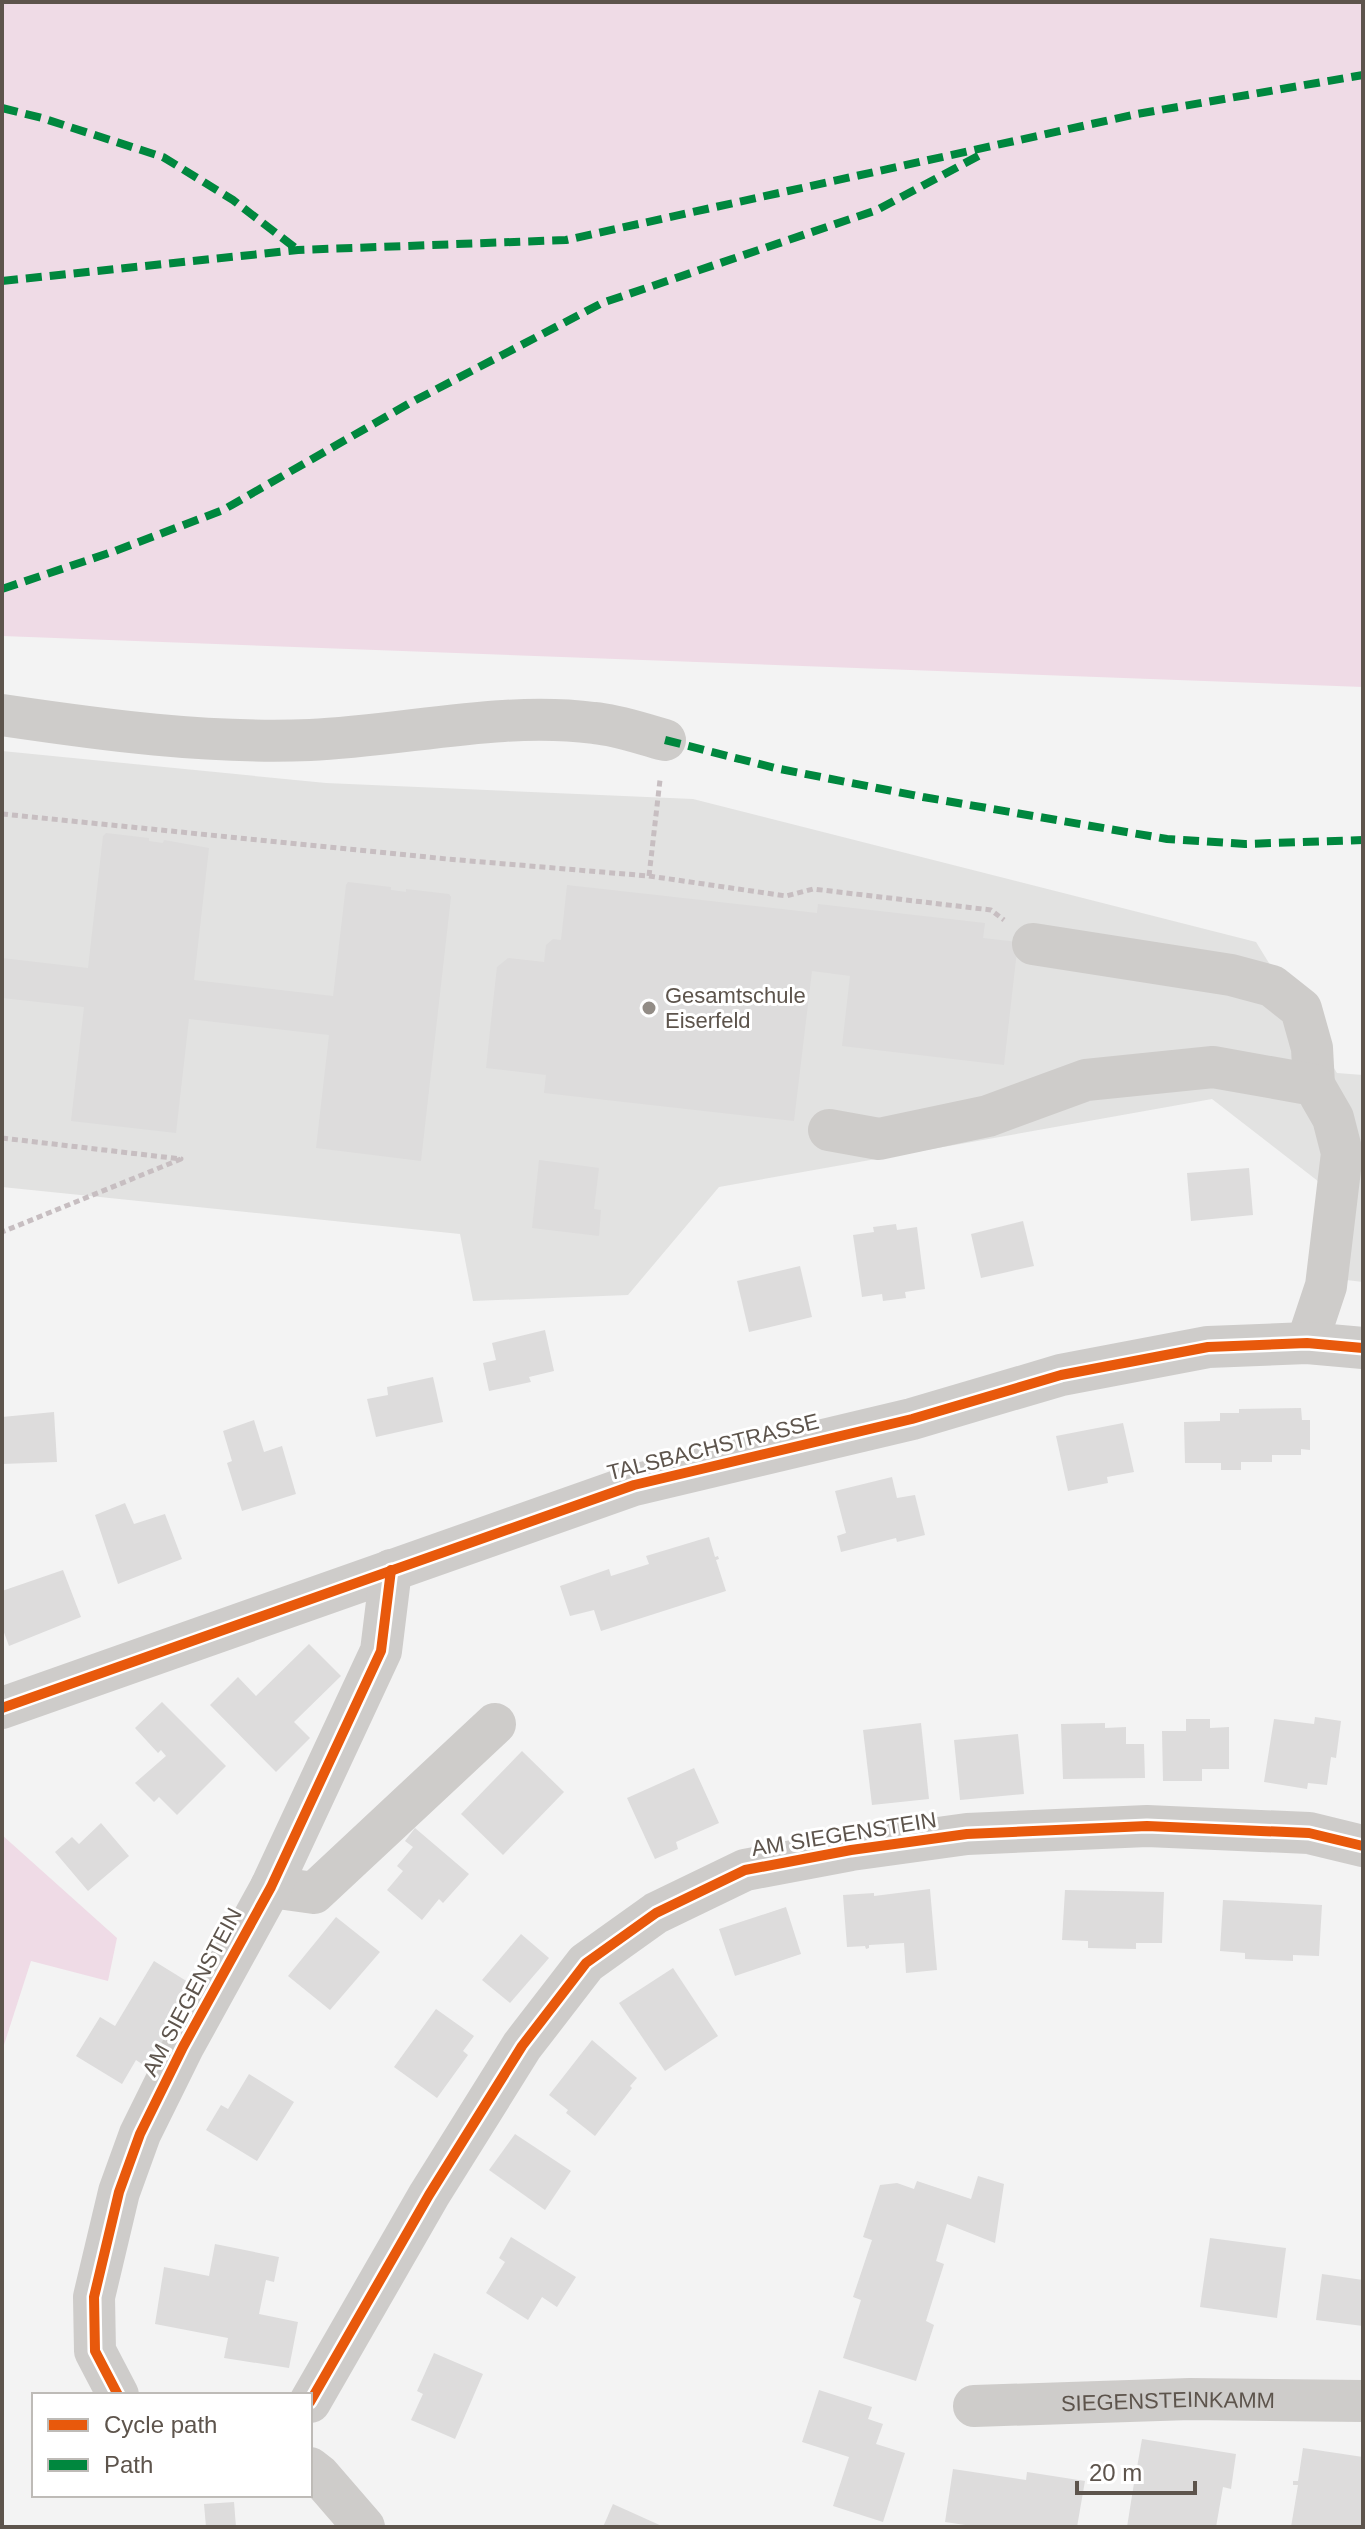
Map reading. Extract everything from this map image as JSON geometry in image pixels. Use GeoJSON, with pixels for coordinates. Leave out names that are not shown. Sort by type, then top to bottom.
{"type":"FeatureCollection","features":[{"type":"Feature","properties":{"kind":"street"},"geometry":{"type":"LineString","coordinates":[[2,715],[118,732],[233,741],[313,740],[536,720],[596,723],[665,740]]}},
{"type":"Feature","properties":{"kind":"street"},"geometry":{"type":"LineString","coordinates":[[1033,944],[1231,975],[1272,986],[1301,1009],[1312,1048],[1314,1085],[1353,1154],[1348,1238],[1326,1286],[1307,1343]]}},
{"type":"Feature","properties":{"kind":"street"},"geometry":{"type":"LineString","coordinates":[[829,1130],[879,1139],[988,1116],[1086,1080],[1213,1067],[1314,1085]]}},
{"type":"Feature","properties":{"kind":"street","name":"TALSBACHSTRASSE"},"geometry":{"type":"LineString","coordinates":[[2,1708],[634,1485],[912,1419],[1061,1375],[1208,1347],[1307,1343],[1363,1348]]}},
{"type":"Feature","properties":{"kind":"street","name":"AM SIEGENSTEIN"},"geometry":{"type":"LineString","coordinates":[[117,2393],[95,2351],[94,2297],[119,2192],[152,2109],[271,1887],[381,1651],[391,1570]]}},
{"type":"Feature","properties":{"kind":"street"},"geometry":{"type":"LineString","coordinates":[[271,1887],[314,1893],[495,1724]]}},
{"type":"Feature","properties":{"kind":"street","name":"AM SIEGENSTEIN"},"geometry":{"type":"LineString","coordinates":[[312,2399],[429,2195],[522,2046],[586,1963],[656,1913],[745,1870],[851,1850],[967,1834],[1147,1826],[1309,1833],[1363,1846]]}},
{"type":"Feature","properties":{"kind":"street","name":"SIEGENSTEINKAMM"},"geometry":{"type":"LineString","coordinates":[[974,2406],[1190,2399],[1363,2401]]}},
{"type":"Feature","properties":{"kind":"street"},"geometry":{"type":"LineString","coordinates":[[312,2470],[364,2527]]}},
{"type":"Feature","properties":{"kind":"path"},"geometry":{"type":"LineString","coordinates":[[649,876],[665,740]]}},
{"type":"Feature","properties":{"kind":"path"},"geometry":{"type":"LineString","coordinates":[[2,814],[268,842],[649,876],[786,896],[813,889],[991,910]]}},
{"type":"Feature","properties":{"kind":"path"},"geometry":{"type":"LineString","coordinates":[[2,1138],[181,1159],[2,1232]]}},
{"type":"Feature","properties":{"kind":"shaded area"},"geometry":{"type":"Polygon","coordinates":[[[2,2],[1363,2],[1363,687],[2,636],[2,2]]]}},
{"type":"Feature","properties":{"kind":"shaded area","name":"Gesamtschule Eiserfeld"},"geometry":{"type":"Polygon","coordinates":[[[2,751],[326,783],[693,799],[1256,942],[1337,1073],[1363,1075],[1363,1282],[1338,1279],[1345,1202],[1212,1099],[719,1187],[628,1295],[473,1301],[460,1234],[2,1187],[2,751]]]}},
{"type":"Feature","properties":{"kind":"shaded area"},"geometry":{"type":"Polygon","coordinates":[[[2,1835],[117,1938],[108,1981],[31,1961],[2,2051],[2,1835]]]}},
{"type":"Feature","properties":{"kind":"building"},"geometry":{"type":"Polygon","coordinates":[[[106,833],[209,848],[194,980],[333,996],[348,882],[406,892],[406,889],[449,894],[421,1161],[316,1148],[329,1035],[189,1019],[176,1133],[71,1121],[84,1007],[2,998],[2,958],[88,968],[103,836],[106,833]]]}},
{"type":"Feature","properties":{"kind":"building"},"geometry":{"type":"Polygon","coordinates":[[[567,885],[817,913],[818,904],[985,923],[983,938],[1018,942],[1004,1065],[842,1046],[850,976],[812,971],[794,1121],[544,1093],[546,1075],[486,1068],[492,1012],[497,967],[508,958],[544,962],[546,945],[553,939],[561,940],[567,885]]]}},
{"type":"Feature","properties":{"kind":"building"},"geometry":{"type":"Polygon","coordinates":[[[539,1160],[599,1168],[594,1209],[601,1210],[599,1236],[532,1228],[539,1160]]]}},
{"type":"Feature","properties":{"kind":"building"},"geometry":{"type":"Polygon","coordinates":[[[1249,1168],[1253,1215],[1191,1221],[1187,1173],[1249,1168]]]}},
{"type":"Feature","properties":{"kind":"building"},"geometry":{"type":"Polygon","coordinates":[[[1023,1221],[1034,1266],[981,1278],[971,1234],[1023,1221]]]}},
{"type":"Feature","properties":{"kind":"building"},"geometry":{"type":"Polygon","coordinates":[[[896,1224],[897,1230],[917,1227],[925,1289],[905,1292],[906,1298],[883,1301],[882,1294],[862,1297],[853,1235],[874,1232],[873,1227],[896,1224]]]}},
{"type":"Feature","properties":{"kind":"building"},"geometry":{"type":"Polygon","coordinates":[[[800,1266],[812,1317],[749,1332],[737,1281],[800,1266]]]}},
{"type":"Feature","properties":{"kind":"building"},"geometry":{"type":"Polygon","coordinates":[[[545,1330],[554,1371],[529,1377],[531,1382],[489,1391],[483,1363],[496,1360],[492,1343],[545,1330]]]}},
{"type":"Feature","properties":{"kind":"building"},"geometry":{"type":"Polygon","coordinates":[[[433,1377],[443,1422],[376,1437],[367,1399],[388,1395],[387,1387],[433,1377]]]}},
{"type":"Feature","properties":{"kind":"building"},"geometry":{"type":"Polygon","coordinates":[[[1301,1408],[1302,1420],[1310,1420],[1310,1450],[1301,1449],[1301,1455],[1272,1455],[1272,1462],[1241,1462],[1241,1470],[1221,1470],[1221,1463],[1185,1463],[1184,1422],[1220,1421],[1220,1413],[1239,1413],[1239,1409],[1301,1408]]]}},
{"type":"Feature","properties":{"kind":"building"},"geometry":{"type":"Polygon","coordinates":[[[54,1412],[57,1462],[2,1464],[2,1417],[54,1412]]]}},
{"type":"Feature","properties":{"kind":"building"},"geometry":{"type":"Polygon","coordinates":[[[254,1420],[264,1452],[282,1446],[296,1494],[242,1511],[227,1463],[232,1461],[223,1431],[254,1420]]]}},
{"type":"Feature","properties":{"kind":"building"},"geometry":{"type":"Polygon","coordinates":[[[1123,1423],[1134,1472],[1107,1477],[1108,1483],[1068,1491],[1056,1436],[1123,1423]]]}},
{"type":"Feature","properties":{"kind":"building"},"geometry":{"type":"Polygon","coordinates":[[[892,1477],[897,1498],[915,1495],[925,1535],[897,1542],[896,1538],[841,1552],[837,1536],[846,1533],[835,1491],[892,1477]]]}},
{"type":"Feature","properties":{"kind":"building"},"geometry":{"type":"Polygon","coordinates":[[[125,1503],[134,1524],[165,1514],[182,1559],[118,1584],[95,1515],[125,1503]]]}},
{"type":"Feature","properties":{"kind":"building"},"geometry":{"type":"Polygon","coordinates":[[[709,1537],[715,1557],[719,1559],[716,1560],[726,1591],[601,1631],[594,1610],[570,1616],[560,1586],[609,1569],[611,1576],[649,1564],[646,1556],[709,1537]]]}},
{"type":"Feature","properties":{"kind":"building"},"geometry":{"type":"Polygon","coordinates":[[[63,1570],[81,1617],[9,1646],[2,1627],[2,1591],[63,1570]]]}},
{"type":"Feature","properties":{"kind":"building"},"geometry":{"type":"Polygon","coordinates":[[[309,1644],[341,1676],[294,1722],[310,1738],[276,1772],[210,1705],[238,1677],[256,1696],[309,1644]]]}},
{"type":"Feature","properties":{"kind":"building"},"geometry":{"type":"Polygon","coordinates":[[[162,1702],[226,1766],[177,1815],[159,1797],[154,1802],[135,1783],[166,1756],[161,1750],[158,1753],[135,1728],[162,1702]]]}},
{"type":"Feature","properties":{"kind":"building"},"geometry":{"type":"Polygon","coordinates":[[[1315,1717],[1341,1721],[1336,1758],[1331,1757],[1327,1785],[1308,1783],[1307,1789],[1264,1782],[1274,1719],[1314,1724],[1315,1717]]]}},
{"type":"Feature","properties":{"kind":"building"},"geometry":{"type":"Polygon","coordinates":[[[1186,1719],[1210,1719],[1210,1728],[1229,1727],[1229,1769],[1202,1769],[1202,1781],[1163,1781],[1162,1731],[1186,1731],[1186,1719]]]}},
{"type":"Feature","properties":{"kind":"building"},"geometry":{"type":"Polygon","coordinates":[[[921,1723],[929,1799],[872,1805],[863,1730],[921,1723]]]}},
{"type":"Feature","properties":{"kind":"building"},"geometry":{"type":"Polygon","coordinates":[[[1105,1723],[1105,1728],[1126,1727],[1126,1744],[1144,1744],[1145,1778],[1063,1779],[1061,1724],[1105,1723]]]}},
{"type":"Feature","properties":{"kind":"building"},"geometry":{"type":"Polygon","coordinates":[[[1018,1734],[1024,1794],[960,1800],[954,1740],[1018,1734]]]}},
{"type":"Feature","properties":{"kind":"building"},"geometry":{"type":"Polygon","coordinates":[[[522,1751],[564,1792],[503,1855],[461,1814],[522,1751]]]}},
{"type":"Feature","properties":{"kind":"building"},"geometry":{"type":"Polygon","coordinates":[[[694,1768],[719,1823],[676,1842],[678,1849],[655,1859],[627,1798],[694,1768]]]}},
{"type":"Feature","properties":{"kind":"building"},"geometry":{"type":"Polygon","coordinates":[[[101,1823],[129,1856],[88,1891],[55,1852],[72,1837],[79,1844],[101,1823]]]}},
{"type":"Feature","properties":{"kind":"building"},"geometry":{"type":"Polygon","coordinates":[[[415,1828],[469,1874],[443,1903],[439,1899],[422,1920],[387,1890],[403,1871],[397,1866],[413,1847],[405,1841],[415,1828]]]}},
{"type":"Feature","properties":{"kind":"building"},"geometry":{"type":"Polygon","coordinates":[[[930,1889],[937,1970],[906,1973],[904,1943],[869,1945],[866,1949],[865,1946],[847,1947],[843,1895],[874,1893],[874,1896],[930,1889]]]}},
{"type":"Feature","properties":{"kind":"building"},"geometry":{"type":"Polygon","coordinates":[[[1065,1890],[1164,1892],[1162,1943],[1136,1943],[1136,1949],[1088,1948],[1088,1941],[1062,1940],[1065,1890]]]}},
{"type":"Feature","properties":{"kind":"building"},"geometry":{"type":"Polygon","coordinates":[[[1223,1900],[1322,1905],[1319,1956],[1293,1955],[1293,1961],[1245,1959],[1245,1953],[1220,1951],[1223,1900]]]}},
{"type":"Feature","properties":{"kind":"building"},"geometry":{"type":"Polygon","coordinates":[[[786,1907],[801,1954],[735,1976],[719,1929],[786,1907]]]}},
{"type":"Feature","properties":{"kind":"building"},"geometry":{"type":"Polygon","coordinates":[[[336,1917],[380,1952],[330,2010],[288,1976],[336,1917]]]}},
{"type":"Feature","properties":{"kind":"building"},"geometry":{"type":"Polygon","coordinates":[[[521,1934],[549,1958],[510,2003],[482,1980],[521,1934]]]}},
{"type":"Feature","properties":{"kind":"building"},"geometry":{"type":"Polygon","coordinates":[[[154,1961],[201,1990],[151,2070],[136,2060],[122,2084],[76,2056],[100,2017],[115,2026],[154,1961]]]}},
{"type":"Feature","properties":{"kind":"building"},"geometry":{"type":"Polygon","coordinates":[[[673,1968],[718,2036],[665,2071],[619,2003],[673,1968]]]}},
{"type":"Feature","properties":{"kind":"building"},"geometry":{"type":"Polygon","coordinates":[[[436,2009],[474,2036],[463,2051],[468,2055],[437,2098],[394,2067],[436,2009]]]}},
{"type":"Feature","properties":{"kind":"building"},"geometry":{"type":"Polygon","coordinates":[[[592,2040],[637,2078],[595,2136],[549,2095],[592,2040]]]}},
{"type":"Feature","properties":{"kind":"building"},"geometry":{"type":"Polygon","coordinates":[[[249,2074],[294,2102],[257,2161],[206,2130],[221,2105],[228,2109],[249,2074]]]}},
{"type":"Feature","properties":{"kind":"building"},"geometry":{"type":"Polygon","coordinates":[[[515,2134],[571,2171],[545,2210],[489,2170],[515,2134]]]}},
{"type":"Feature","properties":{"kind":"building"},"geometry":{"type":"Polygon","coordinates":[[[978,2176],[1004,2184],[995,2243],[947,2224],[936,2261],[944,2264],[926,2321],[934,2325],[916,2381],[843,2358],[861,2300],[853,2297],[872,2240],[863,2237],[880,2185],[897,2183],[914,2189],[917,2181],[971,2199],[978,2176]]]}},
{"type":"Feature","properties":{"kind":"building"},"geometry":{"type":"Polygon","coordinates":[[[511,2237],[576,2277],[557,2307],[542,2297],[528,2320],[486,2293],[505,2262],[499,2258],[511,2237]]]}},
{"type":"Feature","properties":{"kind":"building"},"geometry":{"type":"Polygon","coordinates":[[[1210,2238],[1286,2248],[1277,2318],[1200,2307],[1210,2238]]]}},
{"type":"Feature","properties":{"kind":"building"},"geometry":{"type":"Polygon","coordinates":[[[215,2244],[279,2257],[274,2282],[266,2280],[259,2314],[298,2322],[289,2368],[224,2358],[228,2338],[155,2324],[164,2267],[209,2276],[215,2244]]]}},
{"type":"Feature","properties":{"kind":"building"},"geometry":{"type":"Polygon","coordinates":[[[1322,2274],[1363,2280],[1363,2326],[1316,2320],[1322,2274]]]}},
{"type":"Feature","properties":{"kind":"building"},"geometry":{"type":"Polygon","coordinates":[[[434,2353],[483,2374],[455,2439],[411,2420],[423,2394],[417,2391],[434,2353]]]}},
{"type":"Feature","properties":{"kind":"building"},"geometry":{"type":"Polygon","coordinates":[[[819,2390],[872,2407],[868,2419],[883,2424],[876,2444],[905,2453],[883,2522],[833,2506],[849,2457],[802,2442],[819,2390]]]}},
{"type":"Feature","properties":{"kind":"building"},"geometry":{"type":"Polygon","coordinates":[[[1142,2439],[1236,2454],[1231,2489],[1223,2487],[1216,2527],[1127,2527],[1135,2477],[1131,2477],[1131,2472],[1136,2473],[1142,2439]]]}},
{"type":"Feature","properties":{"kind":"building"},"geometry":{"type":"Polygon","coordinates":[[[1303,2448],[1363,2457],[1363,2527],[1291,2527],[1298,2485],[1293,2485],[1293,2481],[1298,2481],[1303,2448]]]}},
{"type":"Feature","properties":{"kind":"building"},"geometry":{"type":"Polygon","coordinates":[[[953,2469],[1026,2480],[1027,2472],[1085,2481],[1077,2527],[979,2527],[945,2522],[953,2469]]]}},
{"type":"Feature","properties":{"kind":"building"},"geometry":{"type":"Polygon","coordinates":[[[234,2502],[236,2527],[206,2527],[204,2504],[234,2502]]]}},
{"type":"Feature","properties":{"kind":"building"},"geometry":{"type":"Polygon","coordinates":[[[613,2504],[664,2527],[603,2527],[613,2504]]]}},
{"type":"Feature","properties":{"kind":"marked path"},"geometry":{"type":"LineString","coordinates":[[2,281],[298,250],[566,240],[1137,114],[1363,75]]}},
{"type":"Feature","properties":{"kind":"marked path"},"geometry":{"type":"LineString","coordinates":[[2,108],[163,157],[233,200],[298,250]]}},
{"type":"Feature","properties":{"kind":"marked path"},"geometry":{"type":"LineString","coordinates":[[2,589],[223,510],[410,403],[602,303],[877,210],[982,154]]}},
{"type":"Feature","properties":{"kind":"marked path"},"geometry":{"type":"LineString","coordinates":[[665,740],[775,768],[1167,839],[1245,844],[1363,840]]}},
{"type":"Feature","properties":{"kind":"cycle path"},"geometry":{"type":"LineString","coordinates":[[2,1708],[634,1485],[912,1419],[1061,1375],[1208,1347],[1307,1343],[1363,1348]]}},
{"type":"Feature","properties":{"kind":"cycle path"},"geometry":{"type":"LineString","coordinates":[[117,2393],[95,2351],[94,2297],[119,2192],[140,2134],[183,2047],[271,1887],[381,1651],[391,1570]]}},
{"type":"Feature","properties":{"kind":"cycle path"},"geometry":{"type":"LineString","coordinates":[[312,2399],[429,2195],[522,2046],[586,1963],[656,1913],[745,1870],[851,1850],[967,1834],[1147,1826],[1309,1833],[1363,1846]]}},
{"type":"Feature","properties":{"kind":"place","name":"Gesamtschule Eiserfeld"},"geometry":{"type":"Point","coordinates":[649,1008]}}]}
